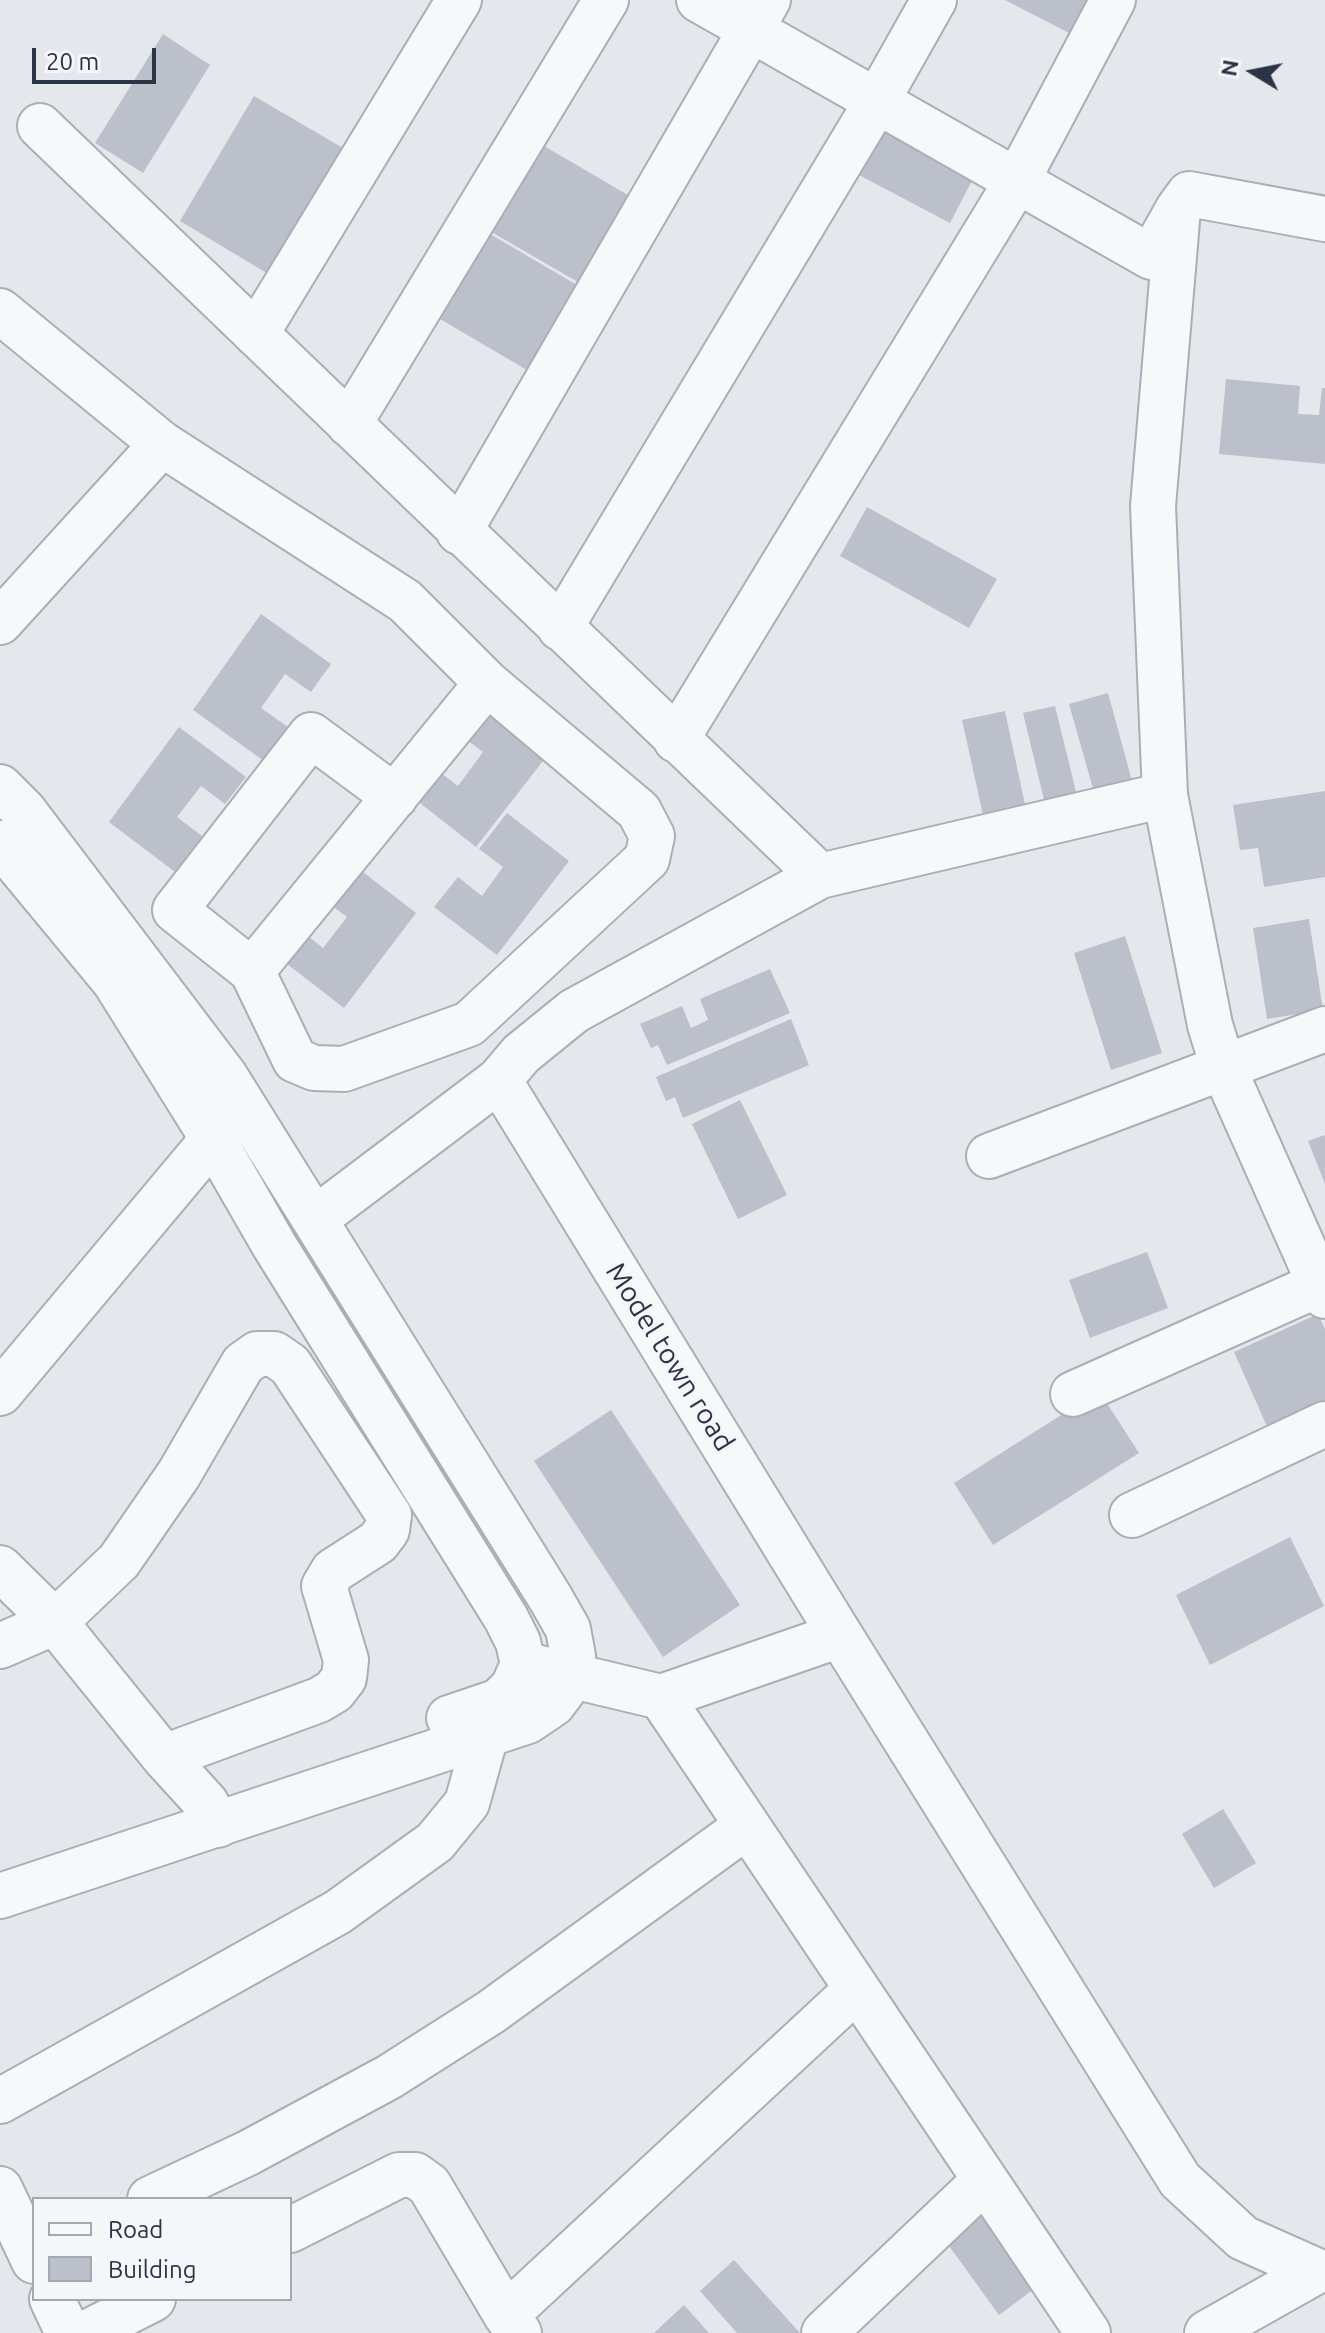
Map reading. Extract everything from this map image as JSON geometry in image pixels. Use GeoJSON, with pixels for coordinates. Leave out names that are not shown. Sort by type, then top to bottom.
{"type":"FeatureCollection","features":[{"type":"Feature","properties":{"kind":"street"},"geometry":{"type":"LineString","coordinates":[[256,334],[459,0]]}},
{"type":"Feature","properties":{"kind":"street"},"geometry":{"type":"LineString","coordinates":[[349,424],[606,0]]}},
{"type":"Feature","properties":{"kind":"street"},"geometry":{"type":"LineString","coordinates":[[699,0],[759,15],[877,101],[1151,257],[1189,194],[1325,219]]}},
{"type":"Feature","properties":{"kind":"street"},"geometry":{"type":"LineString","coordinates":[[560,628],[877,101],[934,0]]}},
{"type":"Feature","properties":{"kind":"street"},"geometry":{"type":"LineString","coordinates":[[676,740],[1017,181],[1113,0]]}},
{"type":"Feature","properties":{"kind":"street"},"geometry":{"type":"LineString","coordinates":[[459,532],[759,15]]}},
{"type":"Feature","properties":{"kind":"street"},"geometry":{"type":"LineString","coordinates":[[40,126],[820,876]]}},
{"type":"Feature","properties":{"kind":"street"},"geometry":{"type":"LineString","coordinates":[[1073,1394],[1322,1290],[1223,1067],[1210,1025],[1165,795],[1153,506],[1178,209]]}},
{"type":"Feature","properties":{"kind":"street"},"geometry":{"type":"LineString","coordinates":[[0,311],[162,444],[405,601],[487,683],[639,811],[652,836],[647,859],[469,1024],[344,1069],[314,1068],[295,1060],[252,971],[175,910],[311,735],[395,797]]}},
{"type":"Feature","properties":{"kind":"street"},"geometry":{"type":"LineString","coordinates":[[0,622],[162,444]]}},
{"type":"Feature","properties":{"kind":"street"},"geometry":{"type":"LineString","coordinates":[[252,971],[487,683]]}},
{"type":"Feature","properties":{"kind":"street"},"geometry":{"type":"LineString","coordinates":[[0,787],[24,811],[225,1076],[568,1629],[573,1656],[568,1684],[553,1704],[528,1721],[212,1814],[0,1872]]}},
{"type":"Feature","properties":{"kind":"street"},"geometry":{"type":"LineString","coordinates":[[274,1245],[315,1219],[499,1080],[521,1054],[574,1011],[820,876],[1165,795]]}},
{"type":"Feature","properties":{"kind":"street"},"geometry":{"type":"LineString","coordinates":[[0,843],[115,982],[506,1618],[518,1642],[523,1664],[513,1687],[499,1701],[0,1896]]}},
{"type":"Feature","properties":{"kind":"street"},"geometry":{"type":"LineString","coordinates":[[989,1156],[1325,1029]]}},
{"type":"Feature","properties":{"kind":"street","name":"Model town road"},"geometry":{"type":"LineString","coordinates":[[499,1080],[1180,2180],[1243,2238],[1321,2271]]}},
{"type":"Feature","properties":{"kind":"street"},"geometry":{"type":"LineString","coordinates":[[0,1393],[213,1139]]}},
{"type":"Feature","properties":{"kind":"street"},"geometry":{"type":"LineString","coordinates":[[0,1646],[55,1622],[119,1561],[179,1474],[243,1364],[257,1354],[274,1354],[290,1365],[389,1515],[387,1530],[378,1542],[333,1571],[324,1586],[346,1660],[344,1678],[334,1691],[319,1700],[164,1757]]}},
{"type":"Feature","properties":{"kind":"street"},"geometry":{"type":"LineString","coordinates":[[1132,1515],[1325,1424]]}},
{"type":"Feature","properties":{"kind":"street"},"geometry":{"type":"LineString","coordinates":[[0,1568],[55,1622],[212,1814]]}},
{"type":"Feature","properties":{"kind":"street"},"geometry":{"type":"LineString","coordinates":[[523,1664],[661,1697],[840,1635]]}},
{"type":"Feature","properties":{"kind":"street"},"geometry":{"type":"LineString","coordinates":[[661,1697],[1088,2333]]}},
{"type":"Feature","properties":{"kind":"street"},"geometry":{"type":"LineString","coordinates":[[0,2101],[338,1912],[435,1842],[467,1803],[486,1735]]}},
{"type":"Feature","properties":{"kind":"street"},"geometry":{"type":"LineString","coordinates":[[154,2197],[248,2153],[389,2077],[491,2012],[747,1826]]}},
{"type":"Feature","properties":{"kind":"street"},"geometry":{"type":"LineString","coordinates":[[292,2229],[399,2175],[415,2175],[429,2185],[512,2324],[857,1989]]}},
{"type":"Feature","properties":{"kind":"street"},"geometry":{"type":"LineString","coordinates":[[824,2333],[985,2180]]}},
{"type":"Feature","properties":{"kind":"street"},"geometry":{"type":"LineString","coordinates":[[0,2189],[25,2261]]}},
{"type":"Feature","properties":{"kind":"street"},"geometry":{"type":"LineString","coordinates":[[1207,2333],[1321,2271]]}},
{"type":"Feature","properties":{"kind":"street"},"geometry":{"type":"LineString","coordinates":[[53,2301],[68,2333]]}},
{"type":"Feature","properties":{"kind":"street"},"geometry":{"type":"LineString","coordinates":[[86,2333],[149,2301]]}},
{"type":"Feature","properties":{"kind":"building"},"geometry":{"type":"Polygon","coordinates":[[[1005,0],[1088,0],[1071,34],[1005,0]]]}},
{"type":"Feature","properties":{"kind":"building"},"geometry":{"type":"Polygon","coordinates":[[[163,34],[210,65],[143,173],[95,143],[163,34]]]}},
{"type":"Feature","properties":{"kind":"building"},"geometry":{"type":"Polygon","coordinates":[[[254,96],[355,155],[280,281],[180,221],[254,96]]]}},
{"type":"Feature","properties":{"kind":"building"},"geometry":{"type":"Polygon","coordinates":[[[884,122],[977,171],[950,223],[857,174],[884,122]]]}},
{"type":"Feature","properties":{"kind":"building"},"geometry":{"type":"Polygon","coordinates":[[[539,143],[633,198],[583,285],[488,230],[539,143]]]}},
{"type":"Feature","properties":{"kind":"building"},"geometry":{"type":"Polygon","coordinates":[[[485,231],[582,288],[532,373],[435,316],[485,231]]]}},
{"type":"Feature","properties":{"kind":"building"},"geometry":{"type":"Polygon","coordinates":[[[1226,379],[1300,386],[1298,414],[1319,415],[1322,388],[1325,388],[1325,464],[1219,454],[1226,379]]]}},
{"type":"Feature","properties":{"kind":"building"},"geometry":{"type":"Polygon","coordinates":[[[867,507],[997,579],[969,628],[840,556],[867,507]]]}},
{"type":"Feature","properties":{"kind":"building"},"geometry":{"type":"Polygon","coordinates":[[[261,614],[331,664],[311,692],[285,674],[261,708],[288,727],[264,761],[193,710],[261,614]]]}},
{"type":"Feature","properties":{"kind":"building"},"geometry":{"type":"Polygon","coordinates":[[[1108,693],[1132,781],[1094,792],[1069,704],[1108,693]]]}},
{"type":"Feature","properties":{"kind":"building"},"geometry":{"type":"Polygon","coordinates":[[[483,701],[550,752],[476,847],[411,796],[433,767],[458,786],[483,752],[459,734],[483,701]]]}},
{"type":"Feature","properties":{"kind":"building"},"geometry":{"type":"Polygon","coordinates":[[[1055,706],[1079,804],[1047,812],[1023,713],[1055,706]]]}},
{"type":"Feature","properties":{"kind":"building"},"geometry":{"type":"Polygon","coordinates":[[[1005,711],[1027,814],[985,824],[962,720],[1005,711]]]}},
{"type":"Feature","properties":{"kind":"building"},"geometry":{"type":"Polygon","coordinates":[[[179,727],[246,777],[225,804],[201,786],[177,817],[202,836],[175,872],[109,822],[179,727]]]}},
{"type":"Feature","properties":{"kind":"building"},"geometry":{"type":"Polygon","coordinates":[[[1325,791],[1325,877],[1264,887],[1258,848],[1240,850],[1233,805],[1325,791]]]}},
{"type":"Feature","properties":{"kind":"building"},"geometry":{"type":"Polygon","coordinates":[[[507,813],[569,861],[497,955],[434,907],[458,877],[482,896],[503,867],[479,849],[507,813]]]}},
{"type":"Feature","properties":{"kind":"building"},"geometry":{"type":"Polygon","coordinates":[[[350,862],[416,913],[344,1008],[278,957],[299,929],[323,948],[347,917],[322,898],[350,862]]]}},
{"type":"Feature","properties":{"kind":"building"},"geometry":{"type":"Polygon","coordinates":[[[1309,919],[1323,1010],[1267,1019],[1253,928],[1309,919]]]}},
{"type":"Feature","properties":{"kind":"building"},"geometry":{"type":"Polygon","coordinates":[[[1125,936],[1162,1053],[1111,1070],[1074,953],[1125,936]]]}},
{"type":"Feature","properties":{"kind":"building"},"geometry":{"type":"Polygon","coordinates":[[[770,969],[790,1013],[667,1065],[658,1045],[651,1048],[640,1024],[682,1006],[691,1028],[708,1020],[700,999],[770,969]]]}},
{"type":"Feature","properties":{"kind":"building"},"geometry":{"type":"Polygon","coordinates":[[[791,1019],[809,1065],[683,1118],[675,1097],[666,1101],[656,1077],[791,1019]]]}},
{"type":"Feature","properties":{"kind":"building"},"geometry":{"type":"Polygon","coordinates":[[[740,1100],[787,1195],[738,1219],[692,1124],[740,1100]]]}},
{"type":"Feature","properties":{"kind":"building"},"geometry":{"type":"Polygon","coordinates":[[[1325,1135],[1325,1184],[1308,1141],[1325,1135]]]}},
{"type":"Feature","properties":{"kind":"building"},"geometry":{"type":"Polygon","coordinates":[[[1147,1252],[1168,1308],[1090,1338],[1069,1280],[1147,1252]]]}},
{"type":"Feature","properties":{"kind":"building"},"geometry":{"type":"Polygon","coordinates":[[[1318,1314],[1325,1329],[1325,1417],[1273,1440],[1234,1352],[1318,1314]]]}},
{"type":"Feature","properties":{"kind":"building"},"geometry":{"type":"Polygon","coordinates":[[[1099,1391],[1139,1453],[993,1545],[954,1483],[1099,1391]]]}},
{"type":"Feature","properties":{"kind":"building"},"geometry":{"type":"Polygon","coordinates":[[[611,1410],[740,1605],[663,1657],[534,1461],[611,1410]]]}},
{"type":"Feature","properties":{"kind":"building"},"geometry":{"type":"Polygon","coordinates":[[[1290,1537],[1324,1606],[1210,1665],[1176,1595],[1290,1537]]]}},
{"type":"Feature","properties":{"kind":"building"},"geometry":{"type":"Polygon","coordinates":[[[1223,1809],[1256,1863],[1214,1888],[1182,1834],[1223,1809]]]}},
{"type":"Feature","properties":{"kind":"building"},"geometry":{"type":"Polygon","coordinates":[[[982,2201],[1042,2283],[999,2315],[939,2232],[982,2201]]]}},
{"type":"Feature","properties":{"kind":"building"},"geometry":{"type":"Polygon","coordinates":[[[734,2260],[800,2333],[737,2333],[700,2291],[734,2260]]]}},
{"type":"Feature","properties":{"kind":"building"},"geometry":{"type":"Polygon","coordinates":[[[684,2305],[709,2333],[654,2333],[684,2305]]]}}]}
